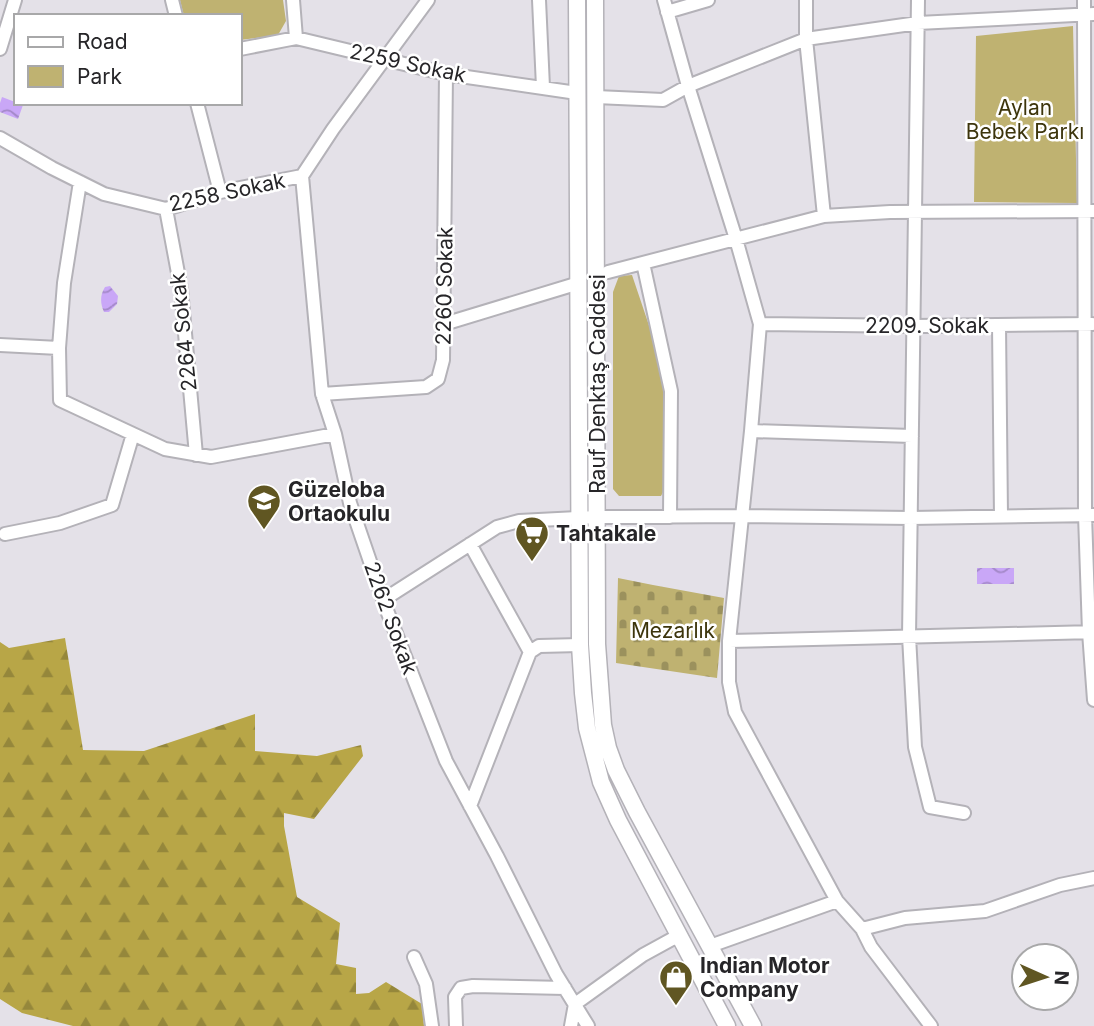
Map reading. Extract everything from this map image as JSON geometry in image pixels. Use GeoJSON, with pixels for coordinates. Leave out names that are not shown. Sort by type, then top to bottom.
{"type":"FeatureCollection","features":[{"type":"Feature","properties":{"kind":"main road","name":"Rauf Denktaş Caddesi"},"geometry":{"type":"LineString","coordinates":[[577,0],[580,645],[586,728],[601,782],[618,820],[727,1026]]}},
{"type":"Feature","properties":{"kind":"main road","name":"Rauf Denktaş Caddesi"},"geometry":{"type":"LineString","coordinates":[[595,0],[597,644],[603,725],[615,770],[753,1026]]}},
{"type":"Feature","properties":{"kind":"street"},"geometry":{"type":"LineString","coordinates":[[0,49],[12,27],[15,0]]}},
{"type":"Feature","properties":{"kind":"street"},"geometry":{"type":"LineString","coordinates":[[293,0],[296,38]]}},
{"type":"Feature","properties":{"kind":"street"},"geometry":{"type":"LineString","coordinates":[[302,176],[333,129],[428,0]]}},
{"type":"Feature","properties":{"kind":"street"},"geometry":{"type":"LineString","coordinates":[[538,0],[543,87]]}},
{"type":"Feature","properties":{"kind":"street"},"geometry":{"type":"LineString","coordinates":[[708,0],[665,6],[760,324],[729,641],[729,682],[735,712],[838,901],[862,929],[870,947],[931,1026]]}},
{"type":"Feature","properties":{"kind":"street"},"geometry":{"type":"LineString","coordinates":[[806,0],[806,38],[824,216]]}},
{"type":"Feature","properties":{"kind":"street"},"geometry":{"type":"LineString","coordinates":[[918,0],[909,636],[915,747],[930,807],[964,813]]}},
{"type":"Feature","properties":{"kind":"street"},"geometry":{"type":"LineString","coordinates":[[1084,0],[1089,15],[1089,515],[1094,700]]}},
{"type":"Feature","properties":{"kind":"street"},"geometry":{"type":"LineString","coordinates":[[596,97],[663,100],[688,86],[806,38],[918,23],[1089,15]]}},
{"type":"Feature","properties":{"kind":"street","name":"2259 Sokak"},"geometry":{"type":"LineString","coordinates":[[242,49],[296,38],[446,74],[577,93]]}},
{"type":"Feature","properties":{"kind":"street","name":"2260 Sokak"},"geometry":{"type":"LineString","coordinates":[[322,394],[426,387],[438,379],[443,360],[444,324],[446,74]]}},
{"type":"Feature","properties":{"kind":"street"},"geometry":{"type":"LineString","coordinates":[[198,105],[220,192]]}},
{"type":"Feature","properties":{"kind":"street","name":"2258 Sokak"},"geometry":{"type":"LineString","coordinates":[[0,138],[104,194],[166,209],[220,192],[302,176]]}},
{"type":"Feature","properties":{"kind":"street","name":"2262 Sokak"},"geometry":{"type":"LineString","coordinates":[[302,176],[322,394],[335,434],[350,503],[383,600],[446,761],[556,974],[587,1026]]}},
{"type":"Feature","properties":{"kind":"street"},"geometry":{"type":"LineString","coordinates":[[80,182],[64,283],[59,348],[60,400],[165,449],[196,456],[211,457],[335,434]]}},
{"type":"Feature","properties":{"kind":"street","name":"2264 Sokak"},"geometry":{"type":"LineString","coordinates":[[166,209],[181,289],[196,456]]}},
{"type":"Feature","properties":{"kind":"street"},"geometry":{"type":"LineString","coordinates":[[608,272],[824,216],[915,211],[1090,211]]}},
{"type":"Feature","properties":{"kind":"street"},"geometry":{"type":"LineString","coordinates":[[643,263],[671,391],[670,517]]}},
{"type":"Feature","properties":{"kind":"street"},"geometry":{"type":"LineString","coordinates":[[444,324],[579,284]]}},
{"type":"Feature","properties":{"kind":"street","name":"2209. Sokak"},"geometry":{"type":"LineString","coordinates":[[760,324],[1090,324]]}},
{"type":"Feature","properties":{"kind":"street"},"geometry":{"type":"LineString","coordinates":[[999,325],[1001,516]]}},
{"type":"Feature","properties":{"kind":"street"},"geometry":{"type":"LineString","coordinates":[[0,345],[59,348]]}},
{"type":"Feature","properties":{"kind":"street"},"geometry":{"type":"LineString","coordinates":[[751,431],[912,436]]}},
{"type":"Feature","properties":{"kind":"street"},"geometry":{"type":"LineString","coordinates":[[5,534],[60,523],[112,505],[133,434]]}},
{"type":"Feature","properties":{"kind":"street"},"geometry":{"type":"LineString","coordinates":[[383,600],[497,527],[519,521],[597,517],[911,518],[1089,515]]}},
{"type":"Feature","properties":{"kind":"street"},"geometry":{"type":"LineString","coordinates":[[470,544],[530,652]]}},
{"type":"Feature","properties":{"kind":"street"},"geometry":{"type":"LineString","coordinates":[[729,641],[1092,632]]}},
{"type":"Feature","properties":{"kind":"street"},"geometry":{"type":"LineString","coordinates":[[470,806],[530,652],[539,646],[580,645]]}},
{"type":"Feature","properties":{"kind":"street"},"geometry":{"type":"LineString","coordinates":[[862,929],[905,918],[985,911],[1060,885],[1094,878]]}},
{"type":"Feature","properties":{"kind":"street"},"geometry":{"type":"LineString","coordinates":[[710,946],[838,901]]}},
{"type":"Feature","properties":{"kind":"street"},"geometry":{"type":"LineString","coordinates":[[571,1026],[575,1004],[643,955],[674,938],[680,940]]}},
{"type":"Feature","properties":{"kind":"street"},"geometry":{"type":"LineString","coordinates":[[414,957],[426,984],[432,1026]]}},
{"type":"Feature","properties":{"kind":"street"},"geometry":{"type":"LineString","coordinates":[[456,1026],[456,997],[461,988],[565,988]]}},
{"type":"Feature","properties":{"kind":"green space"},"geometry":{"type":"Polygon","coordinates":[[[180,0],[283,0],[286,21],[278,35],[242,40],[242,14],[184,14],[180,0]]]}},
{"type":"Feature","properties":{"kind":"green space","name":"Aylan Bebek Parkı"},"geometry":{"type":"Polygon","coordinates":[[[1073,26],[1077,203],[974,202],[976,36],[1073,26]]]}},
{"type":"Feature","properties":{"kind":"green space"},"geometry":{"type":"Polygon","coordinates":[[[632,275],[661,361],[667,400],[664,490],[661,496],[619,496],[613,489],[613,292],[619,276],[632,275]]]}},
{"type":"Feature","properties":{"kind":"green space","name":"Mezarlık"},"geometry":{"type":"Polygon","coordinates":[[[618,578],[724,598],[717,678],[616,663],[618,578]]]}},
{"type":"Feature","properties":{"kind":"green space"},"geometry":{"type":"Polygon","coordinates":[[[65,638],[83,750],[144,751],[255,714],[255,751],[317,756],[361,745],[363,756],[314,819],[284,813],[297,897],[340,923],[336,964],[356,968],[356,994],[369,993],[386,982],[422,1004],[424,1026],[73,1026],[22,1013],[0,999],[0,642],[9,648],[65,638]]]}},
{"type":"Feature","properties":{"kind":"water"},"geometry":{"type":"Polygon","coordinates":[[[2,97],[14,102],[14,105],[23,105],[18,119],[0,112],[2,97]]]}},
{"type":"Feature","properties":{"kind":"water"},"geometry":{"type":"Polygon","coordinates":[[[110,286],[118,296],[117,304],[109,312],[104,312],[101,296],[105,287],[110,286]]]}},
{"type":"Feature","properties":{"kind":"water"},"geometry":{"type":"Polygon","coordinates":[[[977,568],[1014,568],[1014,584],[977,584],[977,568]]]}},
{"type":"Feature","properties":{"kind":"place","name":"Güzeloba Ortaokulu"},"geometry":{"type":"Point","coordinates":[264,531]}},
{"type":"Feature","properties":{"kind":"place","name":"Tahtakale"},"geometry":{"type":"Point","coordinates":[532,563]}},
{"type":"Feature","properties":{"kind":"place","name":"Indian Motor Company"},"geometry":{"type":"Point","coordinates":[676,1007]}}]}
